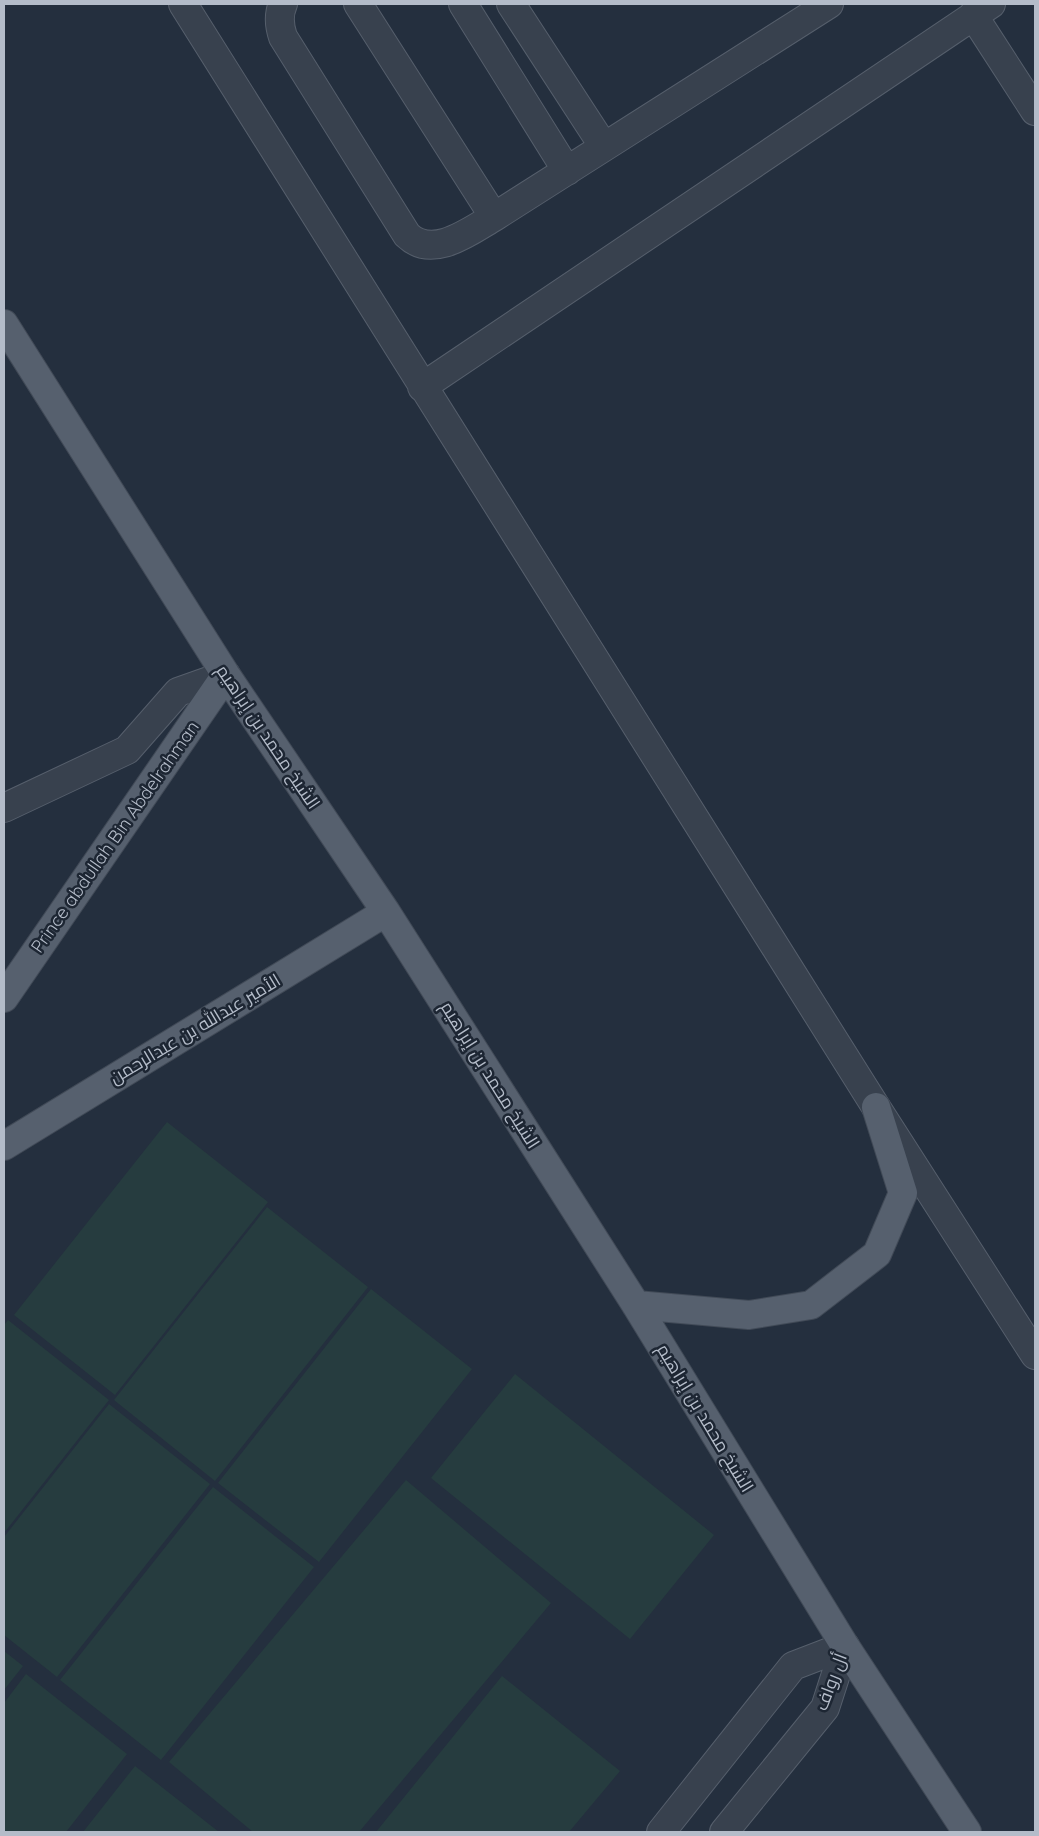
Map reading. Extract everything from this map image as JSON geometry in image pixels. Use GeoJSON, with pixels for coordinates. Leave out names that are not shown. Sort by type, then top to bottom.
{"type":"FeatureCollection","features":[{"type":"Feature","properties":{"kind":"main road","name":"الشيخ محمد بن إبراهيم"},"geometry":{"type":"LineString","coordinates":[[4,324],[226,675],[386,912],[636,1305],[844,1646],[967,1832]]}},
{"type":"Feature","properties":{"kind":"main road","name":"Prince abdullah Bin Abdelrahman"},"geometry":{"type":"LineString","coordinates":[[4,998],[226,675]]}},
{"type":"Feature","properties":{"kind":"main road","name":"الأمير عبدالله بن عبدالرحمن"},"geometry":{"type":"LineString","coordinates":[[4,1146],[386,912]]}},
{"type":"Feature","properties":{"kind":"main road"},"geometry":{"type":"LineString","coordinates":[[636,1305],[749,1315],[811,1305],[877,1254],[903,1193],[876,1107]]}},
{"type":"Feature","properties":{"kind":"street"},"geometry":{"type":"LineString","coordinates":[[183,4],[422,387],[1035,1356]]}},
{"type":"Feature","properties":{"kind":"street"},"geometry":{"type":"LineString","coordinates":[[283,4],[279,17],[283,37],[407,234],[413,240],[422,244],[434,245],[462,236],[494,218],[829,4]]}},
{"type":"Feature","properties":{"kind":"street"},"geometry":{"type":"LineString","coordinates":[[358,4],[494,218]]}},
{"type":"Feature","properties":{"kind":"street"},"geometry":{"type":"LineString","coordinates":[[463,4],[567,171]]}},
{"type":"Feature","properties":{"kind":"street"},"geometry":{"type":"LineString","coordinates":[[511,4],[604,148]]}},
{"type":"Feature","properties":{"kind":"street"},"geometry":{"type":"LineString","coordinates":[[422,387],[982,9],[1035,111]]}},
{"type":"Feature","properties":{"kind":"street"},"geometry":{"type":"LineString","coordinates":[[4,808],[127,750],[178,692],[226,675]]}},
{"type":"Feature","properties":{"kind":"street","name":"أل رواف"},"geometry":{"type":"LineString","coordinates":[[661,1832],[793,1666],[844,1646]]}},
{"type":"Feature","properties":{"kind":"street","name":"أل رواف"},"geometry":{"type":"LineString","coordinates":[[724,1832],[825,1708],[844,1646]]}},
{"type":"Feature","properties":{"kind":"green space"},"geometry":{"type":"Polygon","coordinates":[[[167,1122],[268,1202],[115,1395],[14,1315],[167,1122]]]}},
{"type":"Feature","properties":{"kind":"green space"},"geometry":{"type":"Polygon","coordinates":[[[267,1207],[368,1287],[215,1481],[114,1400],[267,1207]]]}},
{"type":"Feature","properties":{"kind":"green space"},"geometry":{"type":"Polygon","coordinates":[[[371,1289],[472,1369],[319,1562],[218,1483],[371,1289]]]}},
{"type":"Feature","properties":{"kind":"green space"},"geometry":{"type":"Polygon","coordinates":[[[8,1320],[109,1400],[4,1533],[4,1325],[8,1320]]]}},
{"type":"Feature","properties":{"kind":"green space"},"geometry":{"type":"Polygon","coordinates":[[[515,1374],[714,1535],[630,1639],[431,1478],[515,1374]]]}},
{"type":"Feature","properties":{"kind":"green space"},"geometry":{"type":"Polygon","coordinates":[[[109,1404],[210,1484],[57,1677],[4,1635],[4,1537],[109,1404]]]}},
{"type":"Feature","properties":{"kind":"green space"},"geometry":{"type":"Polygon","coordinates":[[[406,1480],[551,1603],[359,1832],[253,1832],[169,1762],[406,1480]]]}},
{"type":"Feature","properties":{"kind":"green space"},"geometry":{"type":"Polygon","coordinates":[[[213,1487],[314,1567],[161,1760],[60,1680],[213,1487]]]}},
{"type":"Feature","properties":{"kind":"green space"},"geometry":{"type":"Polygon","coordinates":[[[4,1651],[23,1666],[4,1690],[4,1651]]]}},
{"type":"Feature","properties":{"kind":"green space"},"geometry":{"type":"Polygon","coordinates":[[[26,1674],[127,1754],[66,1832],[4,1832],[4,1703],[26,1674]]]}},
{"type":"Feature","properties":{"kind":"green space"},"geometry":{"type":"Polygon","coordinates":[[[502,1676],[620,1771],[569,1832],[376,1832],[502,1676]]]}},
{"type":"Feature","properties":{"kind":"green space"},"geometry":{"type":"Polygon","coordinates":[[[135,1766],[219,1832],[83,1832],[135,1766]]]}}]}
